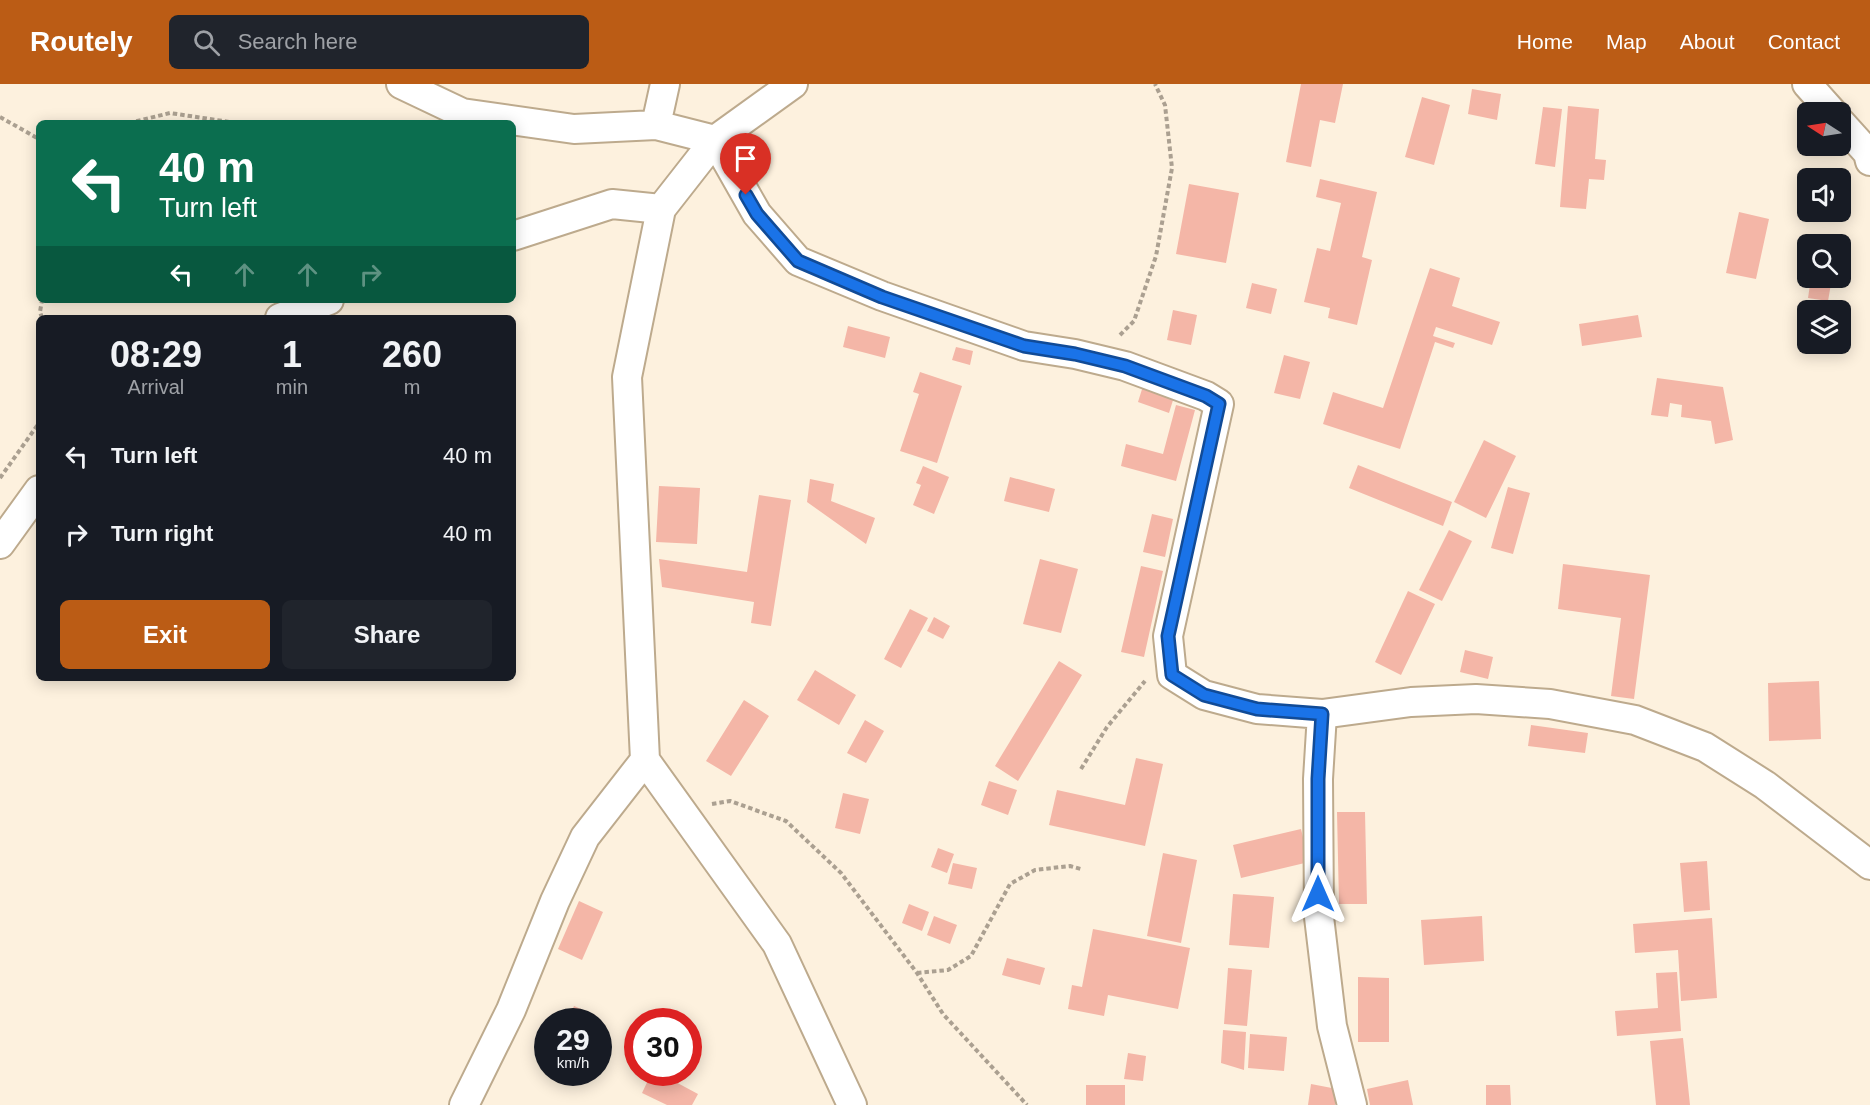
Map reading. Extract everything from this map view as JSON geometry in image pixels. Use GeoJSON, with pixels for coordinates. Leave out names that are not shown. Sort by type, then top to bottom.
{"type":"FeatureCollection","features":[{"type":"Feature","properties":{"kind":"street"},"geometry":{"type":"LineString","coordinates":[[402,84],[462,113],[511,120]]}},
{"type":"Feature","properties":{"kind":"street"},"geometry":{"type":"LineString","coordinates":[[656,125],[665,84]]}},
{"type":"Feature","properties":{"kind":"street"},"geometry":{"type":"LineString","coordinates":[[793,84],[715,140],[661,209],[627,377],[645,760],[777,944],[852,1105]]}},
{"type":"Feature","properties":{"kind":"street"},"geometry":{"type":"LineString","coordinates":[[1807,84],[1823,102]]}},
{"type":"Feature","properties":{"kind":"street"},"geometry":{"type":"LineString","coordinates":[[516,121],[574,129],[656,125],[715,140],[757,214],[798,261],[882,297],[1024,346],[1075,354],[1125,366],[1196,392],[1219,404],[1168,636],[1172,675],[1204,695],[1257,709],[1322,714],[1411,702],[1476,699],[1550,704],[1635,720],[1705,747],[1765,785],[1870,865]]}},
{"type":"Feature","properties":{"kind":"street"},"geometry":{"type":"LineString","coordinates":[[1851,134],[1868,153],[1870,161]]}},
{"type":"Feature","properties":{"kind":"street"},"geometry":{"type":"LineString","coordinates":[[516,235],[612,204],[661,209]]}},
{"type":"Feature","properties":{"kind":"street"},"geometry":{"type":"LineString","coordinates":[[288,315],[321,303]]}},
{"type":"Feature","properties":{"kind":"street"},"geometry":{"type":"LineString","coordinates":[[0,544],[36,494]]}},
{"type":"Feature","properties":{"kind":"street"},"geometry":{"type":"LineString","coordinates":[[1322,714],[1318,779],[1319,917],[1332,1026],[1352,1105]]}},
{"type":"Feature","properties":{"kind":"street"},"geometry":{"type":"LineString","coordinates":[[464,1105],[511,1010],[555,901],[585,837],[645,760]]}},
{"type":"Feature","properties":{"kind":"path"},"geometry":{"type":"LineString","coordinates":[[1097,359],[1134,321],[1156,256],[1172,168],[1165,105],[1155,84]]}},
{"type":"Feature","properties":{"kind":"path"},"geometry":{"type":"LineString","coordinates":[[141,120],[170,113],[216,120]]}},
{"type":"Feature","properties":{"kind":"path"},"geometry":{"type":"LineString","coordinates":[[0,117],[36,137]]}},
{"type":"Feature","properties":{"kind":"path"},"geometry":{"type":"LineString","coordinates":[[0,478],[36,427]]}},
{"type":"Feature","properties":{"kind":"path"},"geometry":{"type":"LineString","coordinates":[[1081,770],[1107,727],[1143,681],[1172,675]]}},
{"type":"Feature","properties":{"kind":"path"},"geometry":{"type":"LineString","coordinates":[[678,808],[730,801],[786,821],[841,873],[918,973],[943,1014],[1027,1105]]}},
{"type":"Feature","properties":{"kind":"path"},"geometry":{"type":"LineString","coordinates":[[918,973],[948,970],[971,956],[1010,884],[1035,870],[1070,866],[1081,869]]}},
{"type":"Feature","properties":{"kind":"building"},"geometry":{"type":"Polygon","coordinates":[[[1301,84],[1343,84],[1335,123],[1320,120],[1311,167],[1286,162],[1301,84]]]}},
{"type":"Feature","properties":{"kind":"building"},"geometry":{"type":"Polygon","coordinates":[[[1472,89],[1501,94],[1497,120],[1468,114],[1472,89]]]}},
{"type":"Feature","properties":{"kind":"building"},"geometry":{"type":"Polygon","coordinates":[[[1422,97],[1450,105],[1434,165],[1405,157],[1422,97]]]}},
{"type":"Feature","properties":{"kind":"building"},"geometry":{"type":"Polygon","coordinates":[[[1568,106],[1599,109],[1595,159],[1606,160],[1604,180],[1589,179],[1586,209],[1560,207],[1568,106]]]}},
{"type":"Feature","properties":{"kind":"building"},"geometry":{"type":"Polygon","coordinates":[[[1543,107],[1562,109],[1555,167],[1535,164],[1543,107]]]}},
{"type":"Feature","properties":{"kind":"building"},"geometry":{"type":"Polygon","coordinates":[[[1320,179],[1377,192],[1362,257],[1372,260],[1357,325],[1328,318],[1330,308],[1304,302],[1317,248],[1330,251],[1341,203],[1316,197],[1320,179]]]}},
{"type":"Feature","properties":{"kind":"building"},"geometry":{"type":"Polygon","coordinates":[[[1189,184],[1239,193],[1226,263],[1176,254],[1189,184]]]}},
{"type":"Feature","properties":{"kind":"building"},"geometry":{"type":"Polygon","coordinates":[[[1739,212],[1769,219],[1756,279],[1726,273],[1739,212]]]}},
{"type":"Feature","properties":{"kind":"building"},"geometry":{"type":"Polygon","coordinates":[[[1430,268],[1460,278],[1452,306],[1500,322],[1492,345],[1436,327],[1433,336],[1455,343],[1453,348],[1435,342],[1400,449],[1323,424],[1333,392],[1383,408],[1430,268]]]}},
{"type":"Feature","properties":{"kind":"building"},"geometry":{"type":"Polygon","coordinates":[[[1252,283],[1277,289],[1271,314],[1246,308],[1252,283]]]}},
{"type":"Feature","properties":{"kind":"building"},"geometry":{"type":"Polygon","coordinates":[[[1810,288],[1830,288],[1828,300],[1808,298],[1810,288]]]}},
{"type":"Feature","properties":{"kind":"building"},"geometry":{"type":"Polygon","coordinates":[[[1173,310],[1197,315],[1191,345],[1167,340],[1173,310]]]}},
{"type":"Feature","properties":{"kind":"building"},"geometry":{"type":"Polygon","coordinates":[[[1638,315],[1642,337],[1582,346],[1579,324],[1638,315]]]}},
{"type":"Feature","properties":{"kind":"building"},"geometry":{"type":"Polygon","coordinates":[[[848,326],[890,337],[885,358],[843,347],[848,326]]]}},
{"type":"Feature","properties":{"kind":"building"},"geometry":{"type":"Polygon","coordinates":[[[956,347],[973,351],[970,365],[952,360],[956,347]]]}},
{"type":"Feature","properties":{"kind":"building"},"geometry":{"type":"Polygon","coordinates":[[[1284,355],[1310,362],[1300,399],[1274,393],[1284,355]]]}},
{"type":"Feature","properties":{"kind":"building"},"geometry":{"type":"Polygon","coordinates":[[[920,372],[962,386],[937,463],[900,451],[919,394],[913,392],[920,372]]]}},
{"type":"Feature","properties":{"kind":"building"},"geometry":{"type":"Polygon","coordinates":[[[1657,378],[1723,387],[1733,440],[1715,444],[1711,421],[1681,417],[1682,405],[1670,403],[1668,417],[1651,415],[1657,378]]]}},
{"type":"Feature","properties":{"kind":"building"},"geometry":{"type":"Polygon","coordinates":[[[1143,386],[1174,397],[1169,413],[1138,402],[1143,386]]]}},
{"type":"Feature","properties":{"kind":"building"},"geometry":{"type":"Polygon","coordinates":[[[1176,405],[1195,410],[1176,481],[1121,466],[1126,444],[1163,454],[1176,405]]]}},
{"type":"Feature","properties":{"kind":"building"},"geometry":{"type":"Polygon","coordinates":[[[1484,440],[1516,456],[1486,518],[1454,502],[1484,440]]]}},
{"type":"Feature","properties":{"kind":"building"},"geometry":{"type":"Polygon","coordinates":[[[1358,465],[1452,502],[1443,526],[1349,488],[1358,465]]]}},
{"type":"Feature","properties":{"kind":"building"},"geometry":{"type":"Polygon","coordinates":[[[923,466],[949,477],[934,514],[913,505],[921,485],[916,483],[923,466]]]}},
{"type":"Feature","properties":{"kind":"building"},"geometry":{"type":"Polygon","coordinates":[[[1010,477],[1055,489],[1049,512],[1004,501],[1010,477]]]}},
{"type":"Feature","properties":{"kind":"building"},"geometry":{"type":"Polygon","coordinates":[[[810,479],[834,484],[831,501],[875,518],[866,544],[807,502],[810,479]]]}},
{"type":"Feature","properties":{"kind":"building"},"geometry":{"type":"Polygon","coordinates":[[[659,486],[700,488],[697,544],[656,542],[659,486]]]}},
{"type":"Feature","properties":{"kind":"building"},"geometry":{"type":"Polygon","coordinates":[[[1508,487],[1530,493],[1513,554],[1491,548],[1508,487]]]}},
{"type":"Feature","properties":{"kind":"building"},"geometry":{"type":"Polygon","coordinates":[[[759,495],[791,500],[771,626],[751,623],[754,602],[662,587],[659,559],[747,572],[759,495]]]}},
{"type":"Feature","properties":{"kind":"building"},"geometry":{"type":"Polygon","coordinates":[[[1152,514],[1173,519],[1165,557],[1143,552],[1152,514]]]}},
{"type":"Feature","properties":{"kind":"building"},"geometry":{"type":"Polygon","coordinates":[[[1449,530],[1472,541],[1442,601],[1419,590],[1449,530]]]}},
{"type":"Feature","properties":{"kind":"building"},"geometry":{"type":"Polygon","coordinates":[[[1040,559],[1078,569],[1061,633],[1023,624],[1040,559]]]}},
{"type":"Feature","properties":{"kind":"building"},"geometry":{"type":"Polygon","coordinates":[[[1563,564],[1650,575],[1634,699],[1611,696],[1621,618],[1558,609],[1563,564]]]}},
{"type":"Feature","properties":{"kind":"building"},"geometry":{"type":"Polygon","coordinates":[[[1141,566],[1163,571],[1144,657],[1121,652],[1141,566]]]}},
{"type":"Feature","properties":{"kind":"building"},"geometry":{"type":"Polygon","coordinates":[[[1408,591],[1435,604],[1401,675],[1375,662],[1408,591]]]}},
{"type":"Feature","properties":{"kind":"building"},"geometry":{"type":"Polygon","coordinates":[[[910,609],[928,618],[901,668],[884,659],[910,609]]]}},
{"type":"Feature","properties":{"kind":"building"},"geometry":{"type":"Polygon","coordinates":[[[934,617],[950,626],[943,639],[927,631],[934,617]]]}},
{"type":"Feature","properties":{"kind":"building"},"geometry":{"type":"Polygon","coordinates":[[[1465,650],[1493,657],[1488,679],[1460,672],[1465,650]]]}},
{"type":"Feature","properties":{"kind":"building"},"geometry":{"type":"Polygon","coordinates":[[[1059,661],[1082,675],[1018,781],[995,766],[1059,661]]]}},
{"type":"Feature","properties":{"kind":"building"},"geometry":{"type":"Polygon","coordinates":[[[815,670],[856,695],[839,725],[797,700],[815,670]]]}},
{"type":"Feature","properties":{"kind":"building"},"geometry":{"type":"Polygon","coordinates":[[[1819,681],[1821,739],[1769,741],[1768,683],[1819,681]]]}},
{"type":"Feature","properties":{"kind":"building"},"geometry":{"type":"Polygon","coordinates":[[[744,700],[769,716],[731,776],[706,761],[744,700]]]}},
{"type":"Feature","properties":{"kind":"building"},"geometry":{"type":"Polygon","coordinates":[[[865,720],[884,731],[866,763],[847,753],[865,720]]]}},
{"type":"Feature","properties":{"kind":"building"},"geometry":{"type":"Polygon","coordinates":[[[1531,725],[1588,733],[1585,753],[1528,746],[1531,725]]]}},
{"type":"Feature","properties":{"kind":"building"},"geometry":{"type":"Polygon","coordinates":[[[1136,758],[1163,764],[1145,846],[1049,825],[1057,790],[1125,805],[1136,758]]]}},
{"type":"Feature","properties":{"kind":"building"},"geometry":{"type":"Polygon","coordinates":[[[989,781],[1017,790],[1008,815],[981,805],[989,781]]]}},
{"type":"Feature","properties":{"kind":"building"},"geometry":{"type":"Polygon","coordinates":[[[843,793],[869,799],[860,834],[835,828],[843,793]]]}},
{"type":"Feature","properties":{"kind":"building"},"geometry":{"type":"Polygon","coordinates":[[[1337,812],[1365,812],[1367,904],[1339,904],[1337,812]]]}},
{"type":"Feature","properties":{"kind":"building"},"geometry":{"type":"Polygon","coordinates":[[[1301,829],[1309,862],[1241,878],[1233,845],[1301,829]]]}},
{"type":"Feature","properties":{"kind":"building"},"geometry":{"type":"Polygon","coordinates":[[[938,848],[954,854],[947,873],[931,867],[938,848]]]}},
{"type":"Feature","properties":{"kind":"building"},"geometry":{"type":"Polygon","coordinates":[[[1163,853],[1197,860],[1181,943],[1147,936],[1163,853]]]}},
{"type":"Feature","properties":{"kind":"building"},"geometry":{"type":"Polygon","coordinates":[[[1707,861],[1710,910],[1684,912],[1680,863],[1707,861]]]}},
{"type":"Feature","properties":{"kind":"building"},"geometry":{"type":"Polygon","coordinates":[[[953,863],[977,868],[972,889],[948,884],[953,863]]]}},
{"type":"Feature","properties":{"kind":"building"},"geometry":{"type":"Polygon","coordinates":[[[1233,894],[1274,897],[1269,948],[1229,945],[1233,894]]]}},
{"type":"Feature","properties":{"kind":"building"},"geometry":{"type":"Polygon","coordinates":[[[579,901],[603,912],[582,960],[558,949],[579,901]]]}},
{"type":"Feature","properties":{"kind":"building"},"geometry":{"type":"Polygon","coordinates":[[[909,904],[929,912],[922,931],[902,923],[909,904]]]}},
{"type":"Feature","properties":{"kind":"building"},"geometry":{"type":"Polygon","coordinates":[[[934,916],[957,925],[950,944],[927,935],[934,916]]]}},
{"type":"Feature","properties":{"kind":"building"},"geometry":{"type":"Polygon","coordinates":[[[1482,916],[1484,961],[1424,965],[1421,920],[1482,916]]]}},
{"type":"Feature","properties":{"kind":"building"},"geometry":{"type":"Polygon","coordinates":[[[1712,918],[1717,998],[1681,1001],[1678,950],[1635,953],[1633,924],[1712,918]]]}},
{"type":"Feature","properties":{"kind":"building"},"geometry":{"type":"Polygon","coordinates":[[[1093,929],[1190,948],[1178,1009],[1108,995],[1104,1016],[1068,1009],[1072,985],[1082,987],[1093,929]]]}},
{"type":"Feature","properties":{"kind":"building"},"geometry":{"type":"Polygon","coordinates":[[[1007,958],[1045,968],[1040,985],[1002,975],[1007,958]]]}},
{"type":"Feature","properties":{"kind":"building"},"geometry":{"type":"Polygon","coordinates":[[[1228,968],[1252,970],[1247,1026],[1224,1024],[1228,968]]]}},
{"type":"Feature","properties":{"kind":"building"},"geometry":{"type":"Polygon","coordinates":[[[1677,972],[1681,1031],[1617,1036],[1615,1011],[1658,1008],[1656,973],[1677,972]]]}},
{"type":"Feature","properties":{"kind":"building"},"geometry":{"type":"Polygon","coordinates":[[[1358,977],[1389,978],[1389,1042],[1358,1042],[1358,977]]]}},
{"type":"Feature","properties":{"kind":"building"},"geometry":{"type":"Polygon","coordinates":[[[1223,1030],[1246,1032],[1244,1070],[1221,1063],[1223,1030]]]}},
{"type":"Feature","properties":{"kind":"building"},"geometry":{"type":"Polygon","coordinates":[[[1250,1034],[1287,1037],[1284,1071],[1248,1068],[1250,1034]]]}},
{"type":"Feature","properties":{"kind":"building"},"geometry":{"type":"Polygon","coordinates":[[[1683,1038],[1690,1105],[1656,1105],[1650,1041],[1683,1038]]]}},
{"type":"Feature","properties":{"kind":"building"},"geometry":{"type":"Polygon","coordinates":[[[1128,1053],[1146,1056],[1143,1081],[1124,1079],[1128,1053]]]}},
{"type":"Feature","properties":{"kind":"building"},"geometry":{"type":"Polygon","coordinates":[[[1408,1080],[1413,1105],[1370,1105],[1367,1089],[1408,1080]]]}},
{"type":"Feature","properties":{"kind":"building"},"geometry":{"type":"Polygon","coordinates":[[[1311,1084],[1337,1089],[1335,1105],[1308,1105],[1311,1084]]]}},
{"type":"Feature","properties":{"kind":"building"},"geometry":{"type":"Polygon","coordinates":[[[1086,1085],[1125,1085],[1125,1105],[1086,1105],[1086,1085]]]}},
{"type":"Feature","properties":{"kind":"building"},"geometry":{"type":"Polygon","coordinates":[[[1486,1085],[1510,1085],[1511,1105],[1486,1105],[1486,1085]]]}},
{"type":"Feature","properties":{"kind":"building"},"geometry":{"type":"Polygon","coordinates":[[[645,1086],[683,1086],[698,1094],[692,1105],[667,1105],[642,1093],[645,1086]]]}},
{"type":"Feature","properties":{"kind":"route"},"geometry":{"type":"LineString","coordinates":[[746,195],[757,214],[798,261],[882,297],[1024,346],[1075,354],[1125,366],[1206,396],[1219,404],[1168,636],[1172,675],[1204,695],[1257,709],[1322,714],[1318,779],[1318,894]]}}]}
